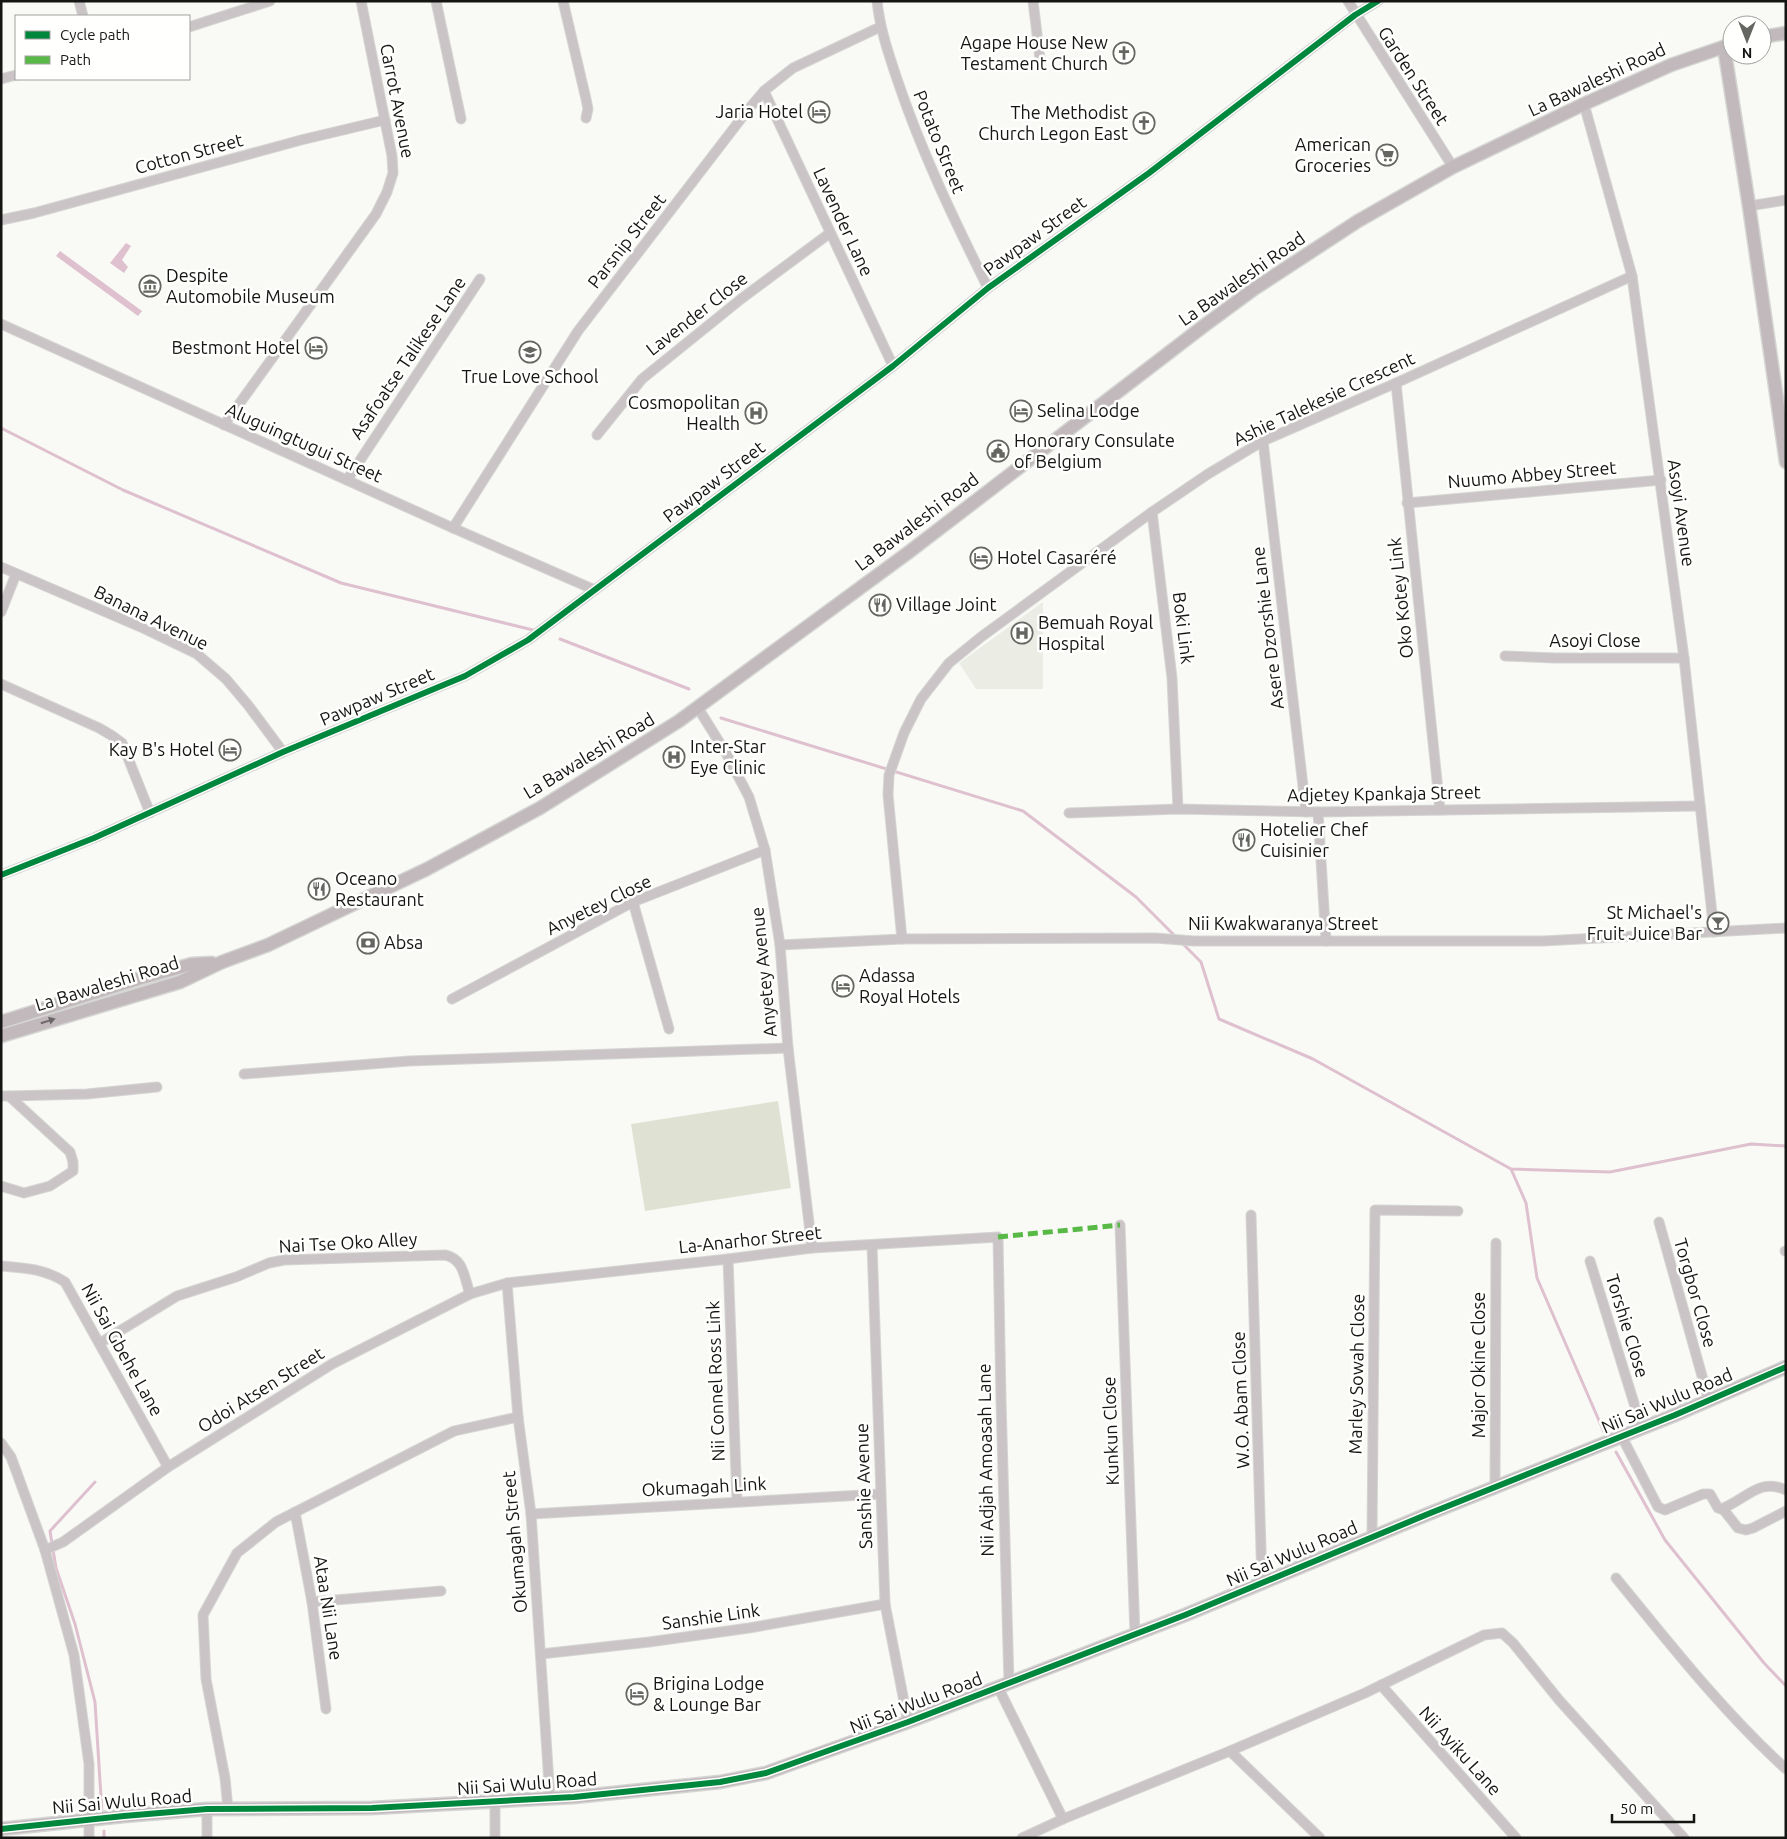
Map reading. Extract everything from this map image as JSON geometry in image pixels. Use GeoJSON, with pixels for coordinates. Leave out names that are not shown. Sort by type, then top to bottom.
{"type":"FeatureCollection","features":[{"type":"Feature","properties":{"kind":"street"},"geometry":{"type":"LineString","coordinates":[[79,1],[83,15]]}},
{"type":"Feature","properties":{"kind":"street"},"geometry":{"type":"LineString","coordinates":[[190,27],[270,1]]}},
{"type":"Feature","properties":{"kind":"street","name":"Carrot Avenue"},"geometry":{"type":"LineString","coordinates":[[224,425],[376,214],[387,192],[393,173],[392,156],[361,1]]}},
{"type":"Feature","properties":{"kind":"street"},"geometry":{"type":"LineString","coordinates":[[436,1],[461,119]]}},
{"type":"Feature","properties":{"kind":"street"},"geometry":{"type":"LineString","coordinates":[[564,1],[588,109],[586,118]]}},
{"type":"Feature","properties":{"kind":"street","name":"Potato Street"},"geometry":{"type":"LineString","coordinates":[[877,1],[880,27],[910,118],[950,212],[988,288]]}},
{"type":"Feature","properties":{"kind":"street"},"geometry":{"type":"LineString","coordinates":[[1033,1],[1040,59]]}},
{"type":"Feature","properties":{"kind":"street","name":"Garden Street"},"geometry":{"type":"LineString","coordinates":[[1348,1],[1355,15],[1452,167]]}},
{"type":"Feature","properties":{"kind":"street","name":"Pawpaw Street"},"geometry":{"type":"LineString","coordinates":[[1,875],[94,838],[283,752],[465,676],[528,640],[893,366],[988,288],[1149,173],[1355,15],[1378,1]]}},
{"type":"Feature","properties":{"kind":"street","name":"Parsnip Street"},"geometry":{"type":"LineString","coordinates":[[453,528],[578,331],[764,91],[793,68],[880,27]]}},
{"type":"Feature","properties":{"kind":"street"},"geometry":{"type":"LineString","coordinates":[[1772,35],[1786,33]]}},
{"type":"Feature","properties":{"kind":"street","name":"La Bawaleshi Road"},"geometry":{"type":"LineString","coordinates":[[1,1036],[180,982],[222,962],[268,945],[427,869],[540,808],[638,748],[698,708],[901,557],[1254,288],[1358,221],[1452,167],[1674,63],[1722,47]]}},
{"type":"Feature","properties":{"kind":"street"},"geometry":{"type":"LineString","coordinates":[[1731,65],[1786,462]]}},
{"type":"Feature","properties":{"kind":"street"},"geometry":{"type":"LineString","coordinates":[[1,79],[15,75]]}},
{"type":"Feature","properties":{"kind":"street","name":"Lavender Lane"},"geometry":{"type":"LineString","coordinates":[[764,91],[893,366]]}},
{"type":"Feature","properties":{"kind":"street","name":"Asoyi Avenue"},"geometry":{"type":"LineString","coordinates":[[1584,104],[1632,276],[1684,658],[1714,932]]}},
{"type":"Feature","properties":{"kind":"street","name":"Cotton Street"},"geometry":{"type":"LineString","coordinates":[[1,220],[34,213],[301,140],[385,120]]}},
{"type":"Feature","properties":{"kind":"street"},"geometry":{"type":"LineString","coordinates":[[1749,206],[1786,200]]}},
{"type":"Feature","properties":{"kind":"street","name":"Lavender Close"},"geometry":{"type":"LineString","coordinates":[[597,435],[642,379],[742,299],[830,233]]}},
{"type":"Feature","properties":{"kind":"street","name":"Ashie Talekesie Crescent"},"geometry":{"type":"LineString","coordinates":[[902,939],[888,795],[888,775],[904,733],[921,699],[949,663],[996,626],[1152,512],[1208,474],[1263,441],[1632,276]]}},
{"type":"Feature","properties":{"kind":"street","name":"Asafoatse Talikese Lane"},"geometry":{"type":"LineString","coordinates":[[347,480],[480,280]]}},
{"type":"Feature","properties":{"kind":"street","name":"Aluguingtugui Street"},"geometry":{"type":"LineString","coordinates":[[1,324],[595,590]]}},
{"type":"Feature","properties":{"kind":"street","name":"Oko Kotey Link"},"geometry":{"type":"LineString","coordinates":[[1396,383],[1440,810]]}},
{"type":"Feature","properties":{"kind":"street","name":"Asere Dzorshie Lane"},"geometry":{"type":"LineString","coordinates":[[1263,441],[1306,812]]}},
{"type":"Feature","properties":{"kind":"street","name":"Nuumo Abbey Street"},"geometry":{"type":"LineString","coordinates":[[1407,502],[1661,480]]}},
{"type":"Feature","properties":{"kind":"street","name":"Boki Link"},"geometry":{"type":"LineString","coordinates":[[1152,512],[1172,678],[1178,810]]}},
{"type":"Feature","properties":{"kind":"street","name":"Banana Avenue"},"geometry":{"type":"LineString","coordinates":[[1,567],[143,628],[197,654],[226,679],[283,752]]}},
{"type":"Feature","properties":{"kind":"street"},"geometry":{"type":"LineString","coordinates":[[1,612],[16,574]]}},
{"type":"Feature","properties":{"kind":"street","name":"Asoyi Close"},"geometry":{"type":"LineString","coordinates":[[1505,656],[1684,658]]}},
{"type":"Feature","properties":{"kind":"street"},"geometry":{"type":"LineString","coordinates":[[1,684],[99,728],[122,743],[150,813]]}},
{"type":"Feature","properties":{"kind":"street","name":"Anyetey Avenue"},"geometry":{"type":"LineString","coordinates":[[698,708],[726,753],[749,797],[765,850],[780,945],[788,1048],[812,1248]]}},
{"type":"Feature","properties":{"kind":"street","name":"Adjetey Kpankaja Street"},"geometry":{"type":"LineString","coordinates":[[1069,813],[1178,810],[1318,812],[1700,806]]}},
{"type":"Feature","properties":{"kind":"street"},"geometry":{"type":"LineString","coordinates":[[1318,812],[1326,941]]}},
{"type":"Feature","properties":{"kind":"street","name":"Anyetey Close"},"geometry":{"type":"LineString","coordinates":[[452,999],[634,902],[765,850]]}},
{"type":"Feature","properties":{"kind":"street"},"geometry":{"type":"LineString","coordinates":[[634,902],[669,1029]]}},
{"type":"Feature","properties":{"kind":"street","name":"Nii Kwakwaranya Street"},"geometry":{"type":"LineString","coordinates":[[780,945],[902,939],[1155,938],[1194,941],[1543,941],[1786,928]]}},
{"type":"Feature","properties":{"kind":"street","name":"La Bawaleshi Road"},"geometry":{"type":"LineString","coordinates":[[1,1022],[192,964],[222,962]]}},
{"type":"Feature","properties":{"kind":"street"},"geometry":{"type":"LineString","coordinates":[[244,1074],[393,1062],[788,1048]]}},
{"type":"Feature","properties":{"kind":"street"},"geometry":{"type":"LineString","coordinates":[[5,1096],[87,1094],[157,1087]]}},
{"type":"Feature","properties":{"kind":"street"},"geometry":{"type":"LineString","coordinates":[[1,1186],[24,1193],[50,1186],[73,1171],[70,1152],[5,1096]]}},
{"type":"Feature","properties":{"kind":"street","name":"Marley Sowah Close"},"geometry":{"type":"LineString","coordinates":[[1372,1537],[1375,1210],[1458,1211]]}},
{"type":"Feature","properties":{"kind":"street","name":"W.O. Abam Close"},"geometry":{"type":"LineString","coordinates":[[1251,1215],[1262,1583]]}},
{"type":"Feature","properties":{"kind":"street","name":"Torgbor Close"},"geometry":{"type":"LineString","coordinates":[[1658,1222],[1709,1401]]}},
{"type":"Feature","properties":{"kind":"street","name":"Kunkun Close"},"geometry":{"type":"LineString","coordinates":[[1120,1225],[1135,1634]]}},
{"type":"Feature","properties":{"kind":"street","name":"La-Anarhor Street"},"geometry":{"type":"LineString","coordinates":[[507,1283],[812,1248],[998,1236]]}},
{"type":"Feature","properties":{"kind":"street","name":"Nii Adjah Amoasah Lane"},"geometry":{"type":"LineString","coordinates":[[998,1236],[1003,1685]]}},
{"type":"Feature","properties":{"kind":"street","name":"Major Okine Close"},"geometry":{"type":"LineString","coordinates":[[1495,1487],[1496,1243]]}},
{"type":"Feature","properties":{"kind":"street","name":"Sanshie Avenue"},"geometry":{"type":"LineString","coordinates":[[872,1245],[884,1604],[908,1722]]}},
{"type":"Feature","properties":{"kind":"street","name":"Nai Tse Oko Alley"},"geometry":{"type":"LineString","coordinates":[[100,1342],[177,1296],[236,1277],[269,1263],[284,1260],[445,1255],[459,1261],[470,1294]]}},
{"type":"Feature","properties":{"kind":"street","name":"Nii Connel Ross Link"},"geometry":{"type":"LineString","coordinates":[[728,1259],[737,1501]]}},
{"type":"Feature","properties":{"kind":"street","name":"Torshie Close"},"geometry":{"type":"LineString","coordinates":[[1590,1261],[1642,1429]]}},
{"type":"Feature","properties":{"kind":"street","name":"Nii Sai Gbehe Lane"},"geometry":{"type":"LineString","coordinates":[[1,1266],[37,1269],[65,1282],[168,1467]]}},
{"type":"Feature","properties":{"kind":"street","name":"Odoi Atsen Street"},"geometry":{"type":"LineString","coordinates":[[47,1549],[63,1542],[168,1467],[332,1364],[470,1294],[507,1283]]}},
{"type":"Feature","properties":{"kind":"street","name":"Okumagah Street"},"geometry":{"type":"LineString","coordinates":[[507,1283],[518,1417],[531,1514],[550,1798]]}},
{"type":"Feature","properties":{"kind":"street","name":"Nii Sai Wulu Road"},"geometry":{"type":"LineString","coordinates":[[1,1828],[207,1809],[372,1808],[591,1796],[720,1782],[766,1773],[908,1722],[1135,1634],[1642,1429],[1786,1367]]}},
{"type":"Feature","properties":{"kind":"street"},"geometry":{"type":"LineString","coordinates":[[228,1809],[225,1778],[206,1679],[203,1615],[237,1552],[276,1522],[454,1431],[518,1417]]}},
{"type":"Feature","properties":{"kind":"street"},"geometry":{"type":"LineString","coordinates":[[1622,1437],[1661,1510],[1703,1494],[1710,1494],[1718,1508],[1723,1509],[1738,1528],[1746,1530],[1786,1511]]}},
{"type":"Feature","properties":{"kind":"street"},"geometry":{"type":"LineString","coordinates":[[1,1443],[11,1458],[47,1549],[74,1655],[89,1764],[89,1838]]}},
{"type":"Feature","properties":{"kind":"street"},"geometry":{"type":"LineString","coordinates":[[1723,1509],[1764,1485],[1776,1485],[1786,1490]]}},
{"type":"Feature","properties":{"kind":"street","name":"Okumagah Link"},"geometry":{"type":"LineString","coordinates":[[531,1514],[880,1494]]}},
{"type":"Feature","properties":{"kind":"street","name":"Ataa Nii Lane"},"geometry":{"type":"LineString","coordinates":[[295,1512],[312,1602],[326,1709]]}},
{"type":"Feature","properties":{"kind":"street"},"geometry":{"type":"LineString","coordinates":[[1616,1578],[1735,1718],[1786,1769]]}},
{"type":"Feature","properties":{"kind":"street"},"geometry":{"type":"LineString","coordinates":[[312,1602],[441,1591]]}},
{"type":"Feature","properties":{"kind":"street","name":"Sanshie Link"},"geometry":{"type":"LineString","coordinates":[[541,1654],[749,1628],[884,1604]]}},
{"type":"Feature","properties":{"kind":"street"},"geometry":{"type":"LineString","coordinates":[[1027,1837],[1063,1819],[1230,1751],[1381,1685],[1484,1635],[1502,1633],[1513,1642],[1559,1700],[1684,1838]]}},
{"type":"Feature","properties":{"kind":"street"},"geometry":{"type":"LineString","coordinates":[[1003,1685],[1063,1819]]}},
{"type":"Feature","properties":{"kind":"street","name":"Nii Ayiku Lane"},"geometry":{"type":"LineString","coordinates":[[1381,1685],[1516,1838]]}},
{"type":"Feature","properties":{"kind":"street"},"geometry":{"type":"LineString","coordinates":[[1230,1751],[1320,1838]]}},
{"type":"Feature","properties":{"kind":"street"},"geometry":{"type":"LineString","coordinates":[[495,1802],[495,1838]]}},
{"type":"Feature","properties":{"kind":"street"},"geometry":{"type":"LineString","coordinates":[[207,1809],[207,1838]]}},
{"type":"Feature","properties":{"kind":"shaded area"},"geometry":{"type":"Polygon","coordinates":[[[126,243],[131,246],[122,260],[128,267],[124,273],[110,263],[126,243]]]}},
{"type":"Feature","properties":{"kind":"shaded area"},"geometry":{"type":"Polygon","coordinates":[[[60,251],[142,311],[138,316],[56,256],[60,251]]]}},
{"type":"Feature","properties":{"kind":"shaded area","name":"Bemuah Royal Hospital"},"geometry":{"type":"Polygon","coordinates":[[[1043,602],[1043,689],[976,689],[959,663],[1043,602]]]}},
{"type":"Feature","properties":{"kind":"green space"},"geometry":{"type":"Polygon","coordinates":[[[778,1101],[791,1188],[645,1211],[631,1124],[778,1101]]]}},
{"type":"Feature","properties":{"kind":"waterway"},"geometry":{"type":"LineString","coordinates":[[1,428],[123,490],[341,583],[537,631]]}},
{"type":"Feature","properties":{"kind":"waterway"},"geometry":{"type":"LineString","coordinates":[[560,639],[689,689]]}},
{"type":"Feature","properties":{"kind":"waterway"},"geometry":{"type":"LineString","coordinates":[[721,718],[1023,811],[1136,897],[1176,937]]}},
{"type":"Feature","properties":{"kind":"waterway"},"geometry":{"type":"LineString","coordinates":[[1181,942],[1201,962],[1219,1019],[1313,1059],[1511,1169],[1610,1172],[1751,1144],[1786,1146]]}},
{"type":"Feature","properties":{"kind":"waterway"},"geometry":{"type":"LineString","coordinates":[[1511,1169],[1526,1203],[1537,1278],[1604,1432]]}},
{"type":"Feature","properties":{"kind":"waterway"},"geometry":{"type":"LineString","coordinates":[[1616,1452],[1665,1540],[1764,1663],[1786,1686]]}},
{"type":"Feature","properties":{"kind":"waterway"},"geometry":{"type":"LineString","coordinates":[[95,1482],[50,1531],[56,1568],[75,1624],[95,1702],[102,1813]]}},
{"type":"Feature","properties":{"kind":"waterway"},"geometry":{"type":"LineString","coordinates":[[104,1831],[104,1838]]}},
{"type":"Feature","properties":{"kind":"marked path"},"geometry":{"type":"LineString","coordinates":[[998,1237],[1120,1225]]}},
{"type":"Feature","properties":{"kind":"cycle path"},"geometry":{"type":"LineString","coordinates":[[1,875],[94,838],[283,752],[465,676],[528,640],[893,366],[988,288],[1149,173],[1355,15],[1378,1]]}},
{"type":"Feature","properties":{"kind":"cycle path"},"geometry":{"type":"LineString","coordinates":[[1,1829],[207,1809],[372,1808],[574,1797],[720,1782],[766,1773],[908,1722],[1185,1615],[1428,1514],[1675,1415],[1786,1367]]}},
{"type":"Feature","properties":{"kind":"place","name":"Agape House New Testament Church"},"geometry":{"type":"Point","coordinates":[1124,53]}},
{"type":"Feature","properties":{"kind":"place","name":"Jaria Hotel"},"geometry":{"type":"Point","coordinates":[819,112]}},
{"type":"Feature","properties":{"kind":"place","name":"The Methodist Church Legon East"},"geometry":{"type":"Point","coordinates":[1144,123]}},
{"type":"Feature","properties":{"kind":"place","name":"American Groceries"},"geometry":{"type":"Point","coordinates":[1387,155]}},
{"type":"Feature","properties":{"kind":"place","name":"Despite Automobile Museum"},"geometry":{"type":"Point","coordinates":[150,286]}},
{"type":"Feature","properties":{"kind":"place","name":"Bestmont Hotel"},"geometry":{"type":"Point","coordinates":[316,348]}},
{"type":"Feature","properties":{"kind":"place","name":"True Love School"},"geometry":{"type":"Point","coordinates":[530,352]}},
{"type":"Feature","properties":{"kind":"place","name":"Selina Lodge"},"geometry":{"type":"Point","coordinates":[1021,411]}},
{"type":"Feature","properties":{"kind":"place","name":"Cosmopolitan Health"},"geometry":{"type":"Point","coordinates":[756,413]}},
{"type":"Feature","properties":{"kind":"place","name":"Honorary Consulate of Belgium"},"geometry":{"type":"Point","coordinates":[998,451]}},
{"type":"Feature","properties":{"kind":"place","name":"Hotel Casaréré"},"geometry":{"type":"Point","coordinates":[981,558]}},
{"type":"Feature","properties":{"kind":"place","name":"Village Joint"},"geometry":{"type":"Point","coordinates":[880,605]}},
{"type":"Feature","properties":{"kind":"place","name":"Bemuah Royal Hospital"},"geometry":{"type":"Point","coordinates":[1022,633]}},
{"type":"Feature","properties":{"kind":"place","name":"Kay B's Hotel"},"geometry":{"type":"Point","coordinates":[230,750]}},
{"type":"Feature","properties":{"kind":"place","name":"Inter-Star Eye Clinic"},"geometry":{"type":"Point","coordinates":[674,757]}},
{"type":"Feature","properties":{"kind":"place","name":"Hotelier Chef Cuisinier"},"geometry":{"type":"Point","coordinates":[1244,840]}},
{"type":"Feature","properties":{"kind":"place","name":"Oceano Restaurant"},"geometry":{"type":"Point","coordinates":[319,889]}},
{"type":"Feature","properties":{"kind":"place","name":"St Michael's Fruit Juice Bar"},"geometry":{"type":"Point","coordinates":[1718,923]}},
{"type":"Feature","properties":{"kind":"place","name":"Absa"},"geometry":{"type":"Point","coordinates":[368,943]}},
{"type":"Feature","properties":{"kind":"place","name":"Adassa Royal Hotels"},"geometry":{"type":"Point","coordinates":[843,986]}},
{"type":"Feature","properties":{"kind":"place","name":"Brigina Lodge & Lounge Bar"},"geometry":{"type":"Point","coordinates":[637,1694]}}]}
